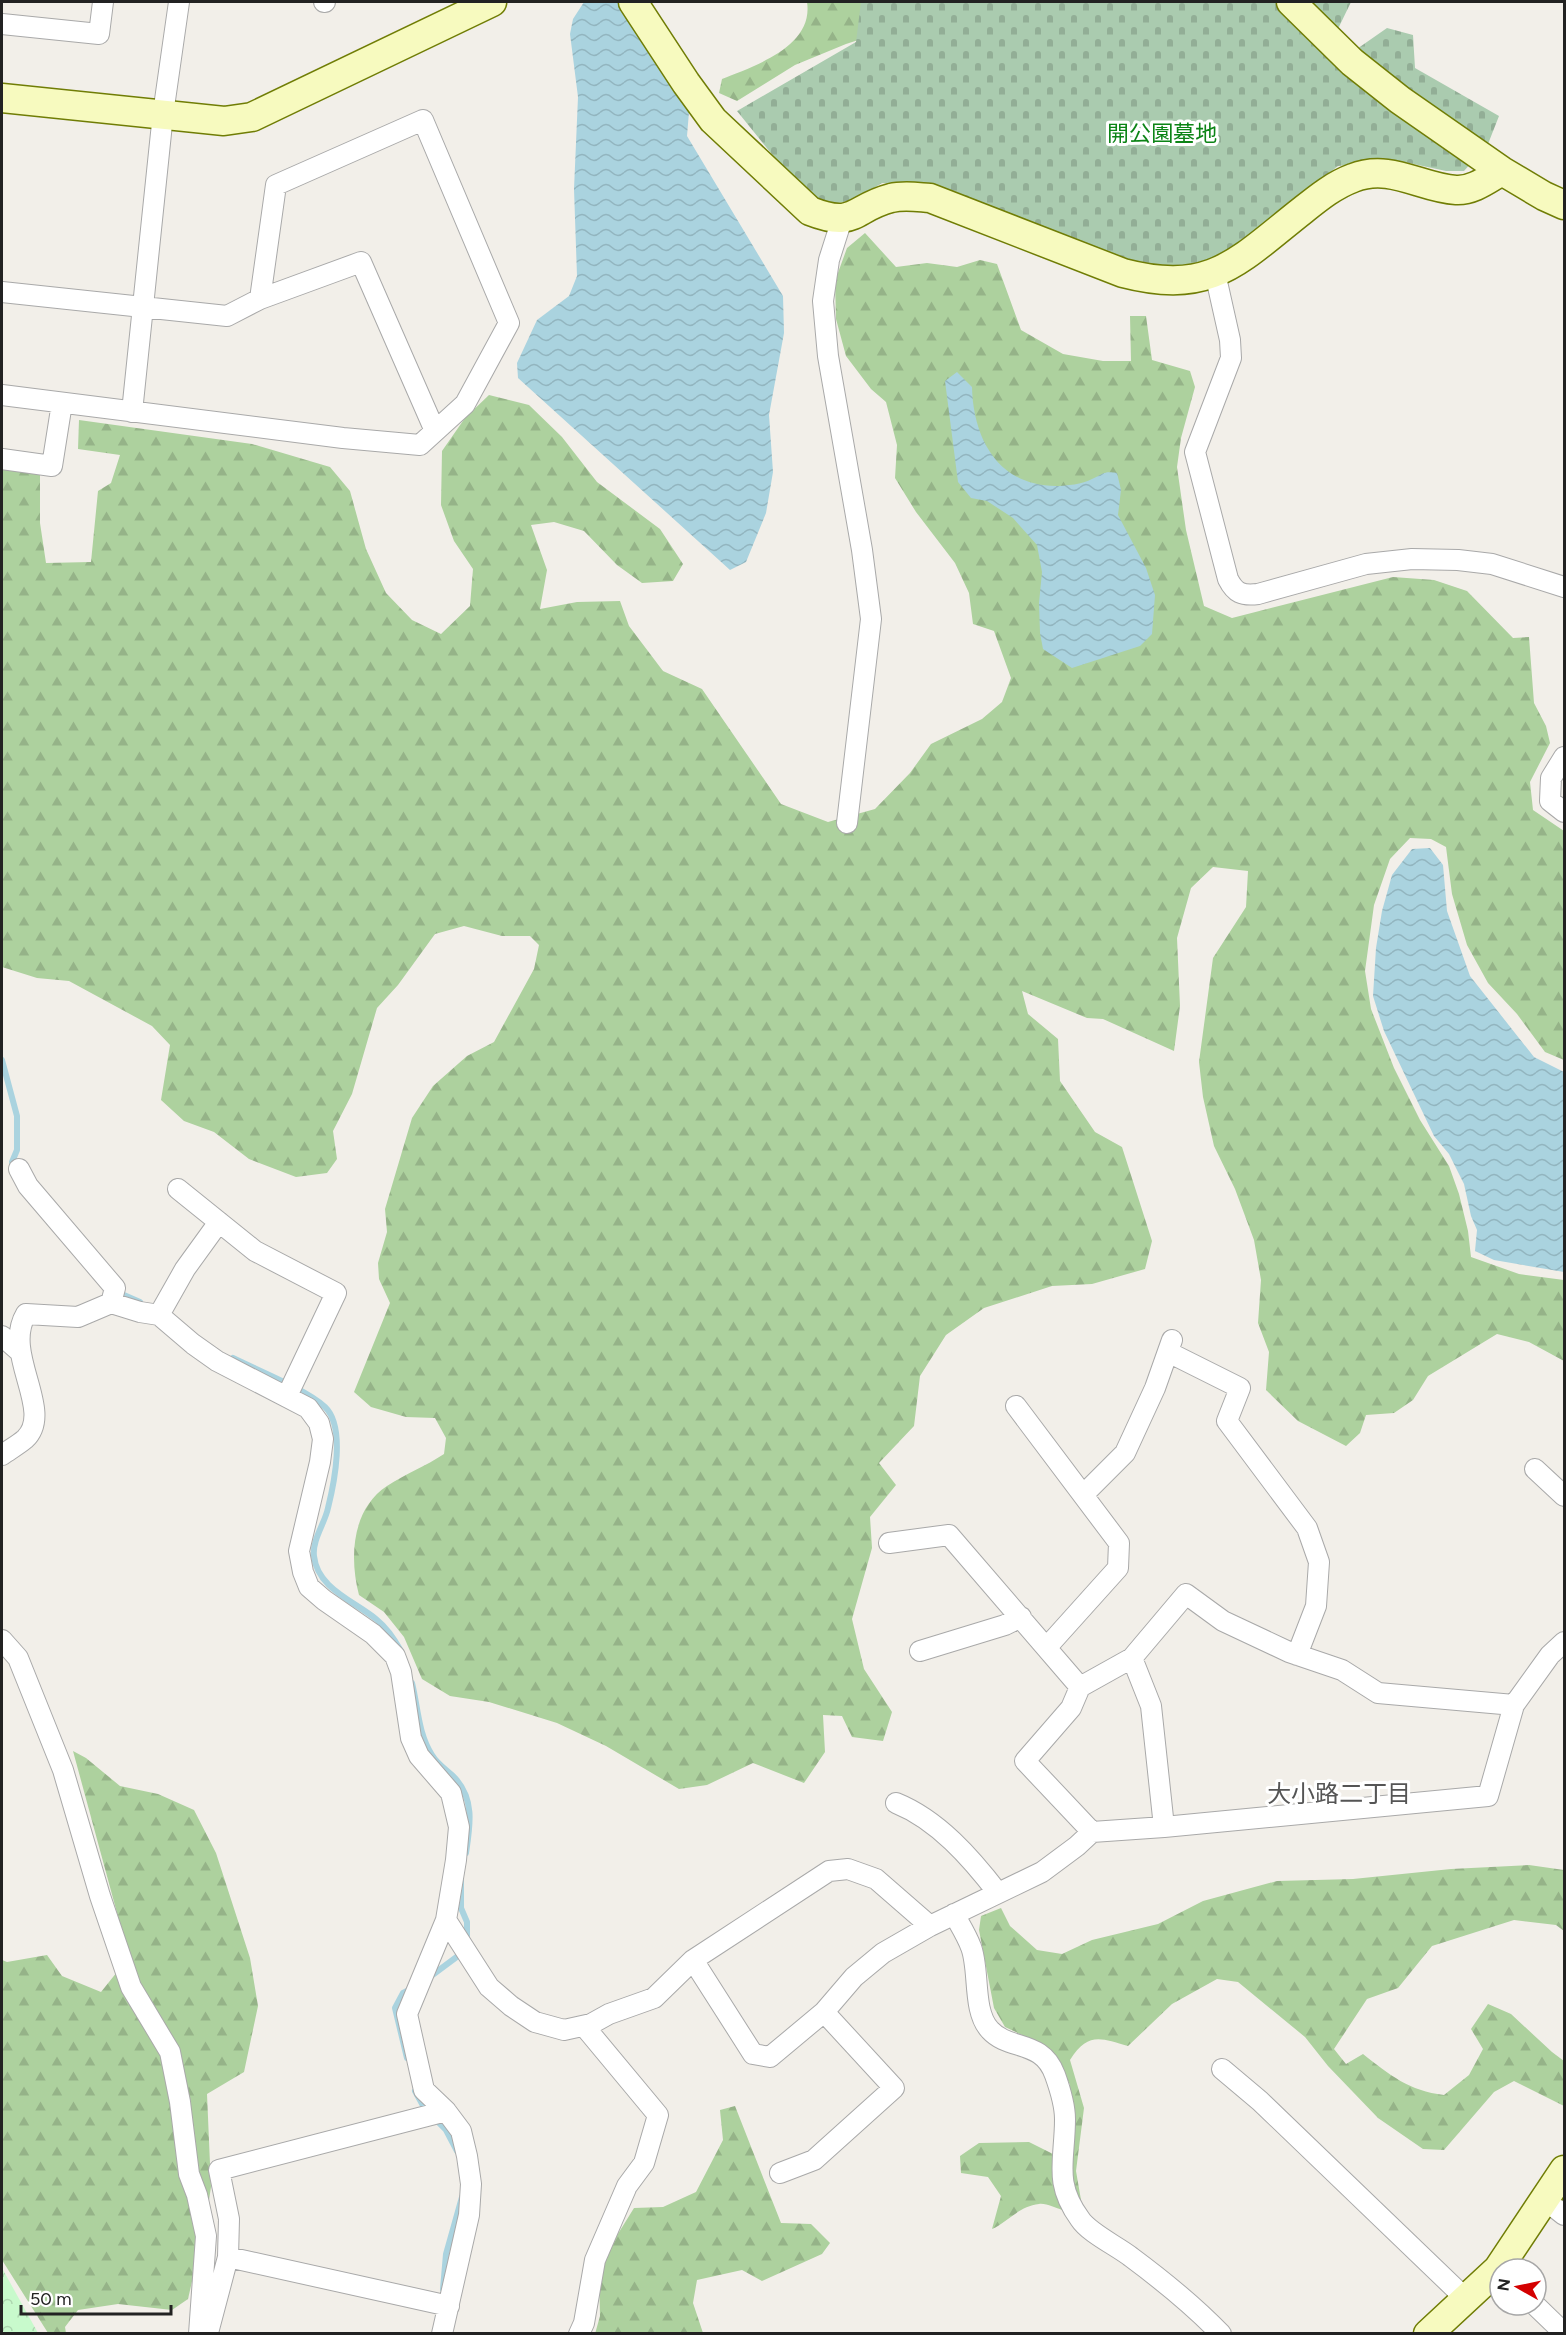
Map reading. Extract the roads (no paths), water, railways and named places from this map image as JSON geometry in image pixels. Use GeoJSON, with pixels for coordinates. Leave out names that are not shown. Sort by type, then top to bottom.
{"type":"FeatureCollection","features":[{"type":"Feature","properties":{"kind":"street"},"geometry":{"type":"LineString","coordinates":[[2,24],[99,34],[103,2]]}},
{"type":"Feature","properties":{"kind":"street"},"geometry":{"type":"LineString","coordinates":[[132,412],[163,114],[179,2]]}},
{"type":"Feature","properties":{"kind":"street"},"geometry":{"type":"LineString","coordinates":[[2,98],[224,121],[252,117],[492,2]]}},
{"type":"Feature","properties":{"kind":"street"},"geometry":{"type":"LineString","coordinates":[[633,2],[713,120],[810,211],[829,218],[842,219],[889,199],[904,196],[930,198],[1123,273],[1148,280],[1174,282],[1194,280],[1237,262],[1314,201],[1354,177],[1372,173],[1396,175],[1456,190],[1475,187],[1502,171]]}},
{"type":"Feature","properties":{"kind":"street"},"geometry":{"type":"LineString","coordinates":[[1291,2],[1352,62],[1400,100],[1502,171],[1564,205]]}},
{"type":"Feature","properties":{"kind":"street"},"geometry":{"type":"LineString","coordinates":[[2,395],[343,438],[420,445],[465,404],[509,323],[423,120],[276,185],[260,299]]}},
{"type":"Feature","properties":{"kind":"street"},"geometry":{"type":"LineString","coordinates":[[842,219],[829,260],[823,302],[828,356],[872,619],[847,823]]}},
{"type":"Feature","properties":{"kind":"street"},"geometry":{"type":"LineString","coordinates":[[2,292],[227,316],[260,299],[361,262],[435,430]]}},
{"type":"Feature","properties":{"kind":"street"},"geometry":{"type":"LineString","coordinates":[[1215,273],[1230,340],[1231,358],[1195,452],[1228,579],[1234,590],[1245,595],[1257,594],[1366,564],[1412,559],[1458,560],[1492,564],[1564,587]]}},
{"type":"Feature","properties":{"kind":"street"},"geometry":{"type":"LineString","coordinates":[[2,459],[52,466],[62,403]]}},
{"type":"Feature","properties":{"kind":"street"},"geometry":{"type":"LineString","coordinates":[[1564,757],[1551,778],[1550,801],[1564,812]]}},
{"type":"Feature","properties":{"kind":"street"},"geometry":{"type":"LineString","coordinates":[[19,1169],[28,1186],[115,1288],[111,1303]]}},
{"type":"Feature","properties":{"kind":"street"},"geometry":{"type":"LineString","coordinates":[[178,1189],[255,1251],[336,1293],[287,1396]]}},
{"type":"Feature","properties":{"kind":"street"},"geometry":{"type":"LineString","coordinates":[[159,1315],[185,1269],[219,1222]]}},
{"type":"Feature","properties":{"kind":"street"},"geometry":{"type":"LineString","coordinates":[[2,1455],[26,1438],[32,1429],[33,1398],[19,1351],[20,1325],[26,1314],[78,1317],[111,1303],[159,1315],[217,1361],[308,1408],[319,1423],[323,1439],[320,1462],[299,1551],[303,1572],[309,1587],[373,1634],[395,1656],[401,1672],[411,1738],[419,1756],[451,1793],[459,1827],[446,1920],[407,2014],[424,2090],[446,2111],[461,2131],[471,2184],[469,2215],[442,2334]]}},
{"type":"Feature","properties":{"kind":"street"},"geometry":{"type":"LineString","coordinates":[[2,1336],[19,1351]]}},
{"type":"Feature","properties":{"kind":"street"},"geometry":{"type":"LineString","coordinates":[[1084,1494],[1125,1453],[1155,1388],[1170,1346],[1240,1388],[1227,1421],[1307,1528],[1319,1562],[1316,1606],[1297,1655]]}},
{"type":"Feature","properties":{"kind":"street"},"geometry":{"type":"LineString","coordinates":[[1016,1406],[1084,1494],[1119,1544],[1118,1568],[1047,1647]]}},
{"type":"Feature","properties":{"kind":"street"},"geometry":{"type":"LineString","coordinates":[[1535,1469],[1564,1496]]}},
{"type":"Feature","properties":{"kind":"street"},"geometry":{"type":"LineString","coordinates":[[890,1543],[949,1535],[1080,1687]]}},
{"type":"Feature","properties":{"kind":"street"},"geometry":{"type":"LineString","coordinates":[[1092,1832],[1025,1761],[1071,1708],[1080,1687],[1132,1658],[1186,1594],[1223,1621],[1297,1655],[1342,1670],[1378,1693],[1514,1705]]}},
{"type":"Feature","properties":{"kind":"street"},"geometry":{"type":"LineString","coordinates":[[920,1651],[1005,1625],[1020,1617]]}},
{"type":"Feature","properties":{"kind":"street"},"geometry":{"type":"LineString","coordinates":[[2,1640],[18,1658],[63,1770],[100,1896],[131,1988],[170,2052],[180,2102],[189,2174],[197,2195],[206,2236],[199,2334]]}},
{"type":"Feature","properties":{"kind":"street"},"geometry":{"type":"LineString","coordinates":[[693,1960],[753,2054],[770,2057],[824,2012],[854,1977],[883,1953],[930,1926],[1042,1872],[1092,1832],[1488,1796],[1514,1705],[1550,1655],[1564,1642]]}},
{"type":"Feature","properties":{"kind":"street"},"geometry":{"type":"LineString","coordinates":[[1132,1658],[1151,1706],[1164,1827]]}},
{"type":"Feature","properties":{"kind":"street"},"geometry":{"type":"LineString","coordinates":[[896,1803],[917,1811],[939,1828],[982,1872],[998,1893]]}},
{"type":"Feature","properties":{"kind":"street"},"geometry":{"type":"LineString","coordinates":[[446,1920],[489,1987],[535,2022],[564,2030],[584,2026],[654,1998],[693,1960],[829,1871],[848,1869],[876,1879],[930,1926]]}},
{"type":"Feature","properties":{"kind":"street"},"geometry":{"type":"LineString","coordinates":[[954,1914],[972,1947],[979,1998],[983,2016],[990,2030],[1003,2039],[1040,2053],[1054,2072],[1063,2099],[1065,2117],[1061,2180],[1066,2197],[1082,2222],[1132,2257],[1221,2334]]}},
{"type":"Feature","properties":{"kind":"street"},"geometry":{"type":"LineString","coordinates":[[780,2173],[814,2160],[894,2088],[824,2012]]}},
{"type":"Feature","properties":{"kind":"street"},"geometry":{"type":"LineString","coordinates":[[579,2334],[584,2323],[595,2260],[627,2186],[644,2163],[658,2115],[584,2026]]}},
{"type":"Feature","properties":{"kind":"street"},"geometry":{"type":"LineString","coordinates":[[1222,2069],[1260,2101],[1466,2299]]}},
{"type":"Feature","properties":{"kind":"street"},"geometry":{"type":"LineString","coordinates":[[207,2334],[228,2257],[229,2219],[219,2170],[446,2111]]}},
{"type":"Feature","properties":{"kind":"street"},"geometry":{"type":"LineString","coordinates":[[1511,2257],[1555,2207],[1564,2170]]}},
{"type":"Feature","properties":{"kind":"street"},"geometry":{"type":"LineString","coordinates":[[228,2257],[449,2306]]}},
{"type":"Feature","properties":{"kind":"street"},"geometry":{"type":"LineString","coordinates":[[1428,2334],[1488,2280]]}},
{"type":"Feature","properties":{"kind":"street"},"geometry":{"type":"LineString","coordinates":[[1548,2317],[1564,2333]]}},
{"type":"Feature","properties":{"kind":"water"},"geometry":{"type":"Polygon","coordinates":[[[584,2],[618,2],[628,10],[689,112],[687,136],[783,296],[784,333],[769,415],[773,472],[766,513],[746,562],[730,570],[518,378],[517,363],[537,320],[569,296],[577,276],[574,189],[578,97],[570,34],[573,19],[584,2]]]}},
{"type":"Feature","properties":{"kind":"water"},"geometry":{"type":"Polygon","coordinates":[[[957,372],[972,387],[977,424],[984,441],[1004,468],[1019,478],[1036,484],[1060,486],[1084,482],[1106,473],[1117,473],[1121,490],[1118,515],[1146,568],[1155,595],[1152,634],[1140,646],[1072,668],[1043,649],[1039,603],[1042,572],[1037,545],[1013,518],[987,501],[971,498],[958,482],[945,381],[957,372]]]}},
{"type":"Feature","properties":{"kind":"water"},"geometry":{"type":"Polygon","coordinates":[[[1430,848],[1443,865],[1447,911],[1470,976],[1534,1057],[1564,1072],[1564,1272],[1494,1260],[1475,1251],[1477,1230],[1471,1216],[1464,1184],[1449,1154],[1434,1136],[1384,1031],[1373,996],[1376,948],[1382,911],[1392,875],[1412,849],[1430,848]]]}},
{"type":"Feature","properties":{"kind":"waterway"},"geometry":{"type":"LineString","coordinates":[[2,1060],[17,1116],[17,1150],[12,1162],[13,1170]]}},
{"type":"Feature","properties":{"kind":"waterway"},"geometry":{"type":"LineString","coordinates":[[117,1292],[140,1302]]}},
{"type":"Feature","properties":{"kind":"waterway"},"geometry":{"type":"LineString","coordinates":[[233,1358],[306,1394],[325,1407],[331,1416],[337,1441],[337,1456],[330,1498],[315,1544],[314,1556],[317,1567],[322,1577],[338,1593],[380,1622],[401,1651]]}},
{"type":"Feature","properties":{"kind":"waterway"},"geometry":{"type":"LineString","coordinates":[[412,1683],[427,1747],[437,1761],[455,1778],[466,1795],[470,1823],[466,1853]]}},
{"type":"Feature","properties":{"kind":"waterway"},"geometry":{"type":"LineString","coordinates":[[461,1881],[461,1908],[467,1922],[467,1939]]}},
{"type":"Feature","properties":{"kind":"waterway"},"geometry":{"type":"LineString","coordinates":[[427,1979],[462,1953]]}},
{"type":"Feature","properties":{"kind":"waterway"},"geometry":{"type":"LineString","coordinates":[[407,2058],[395,2008],[403,1993],[411,1989]]}},
{"type":"Feature","properties":{"kind":"waterway"},"geometry":{"type":"LineString","coordinates":[[415,2091],[426,2111]]}},
{"type":"Feature","properties":{"kind":"waterway"},"geometry":{"type":"LineString","coordinates":[[434,2118],[446,2130],[457,2151]]}},
{"type":"Feature","properties":{"kind":"waterway"},"geometry":{"type":"LineString","coordinates":[[443,2289],[446,2254],[462,2197]]}},
{"type":"Feature","properties":{"kind":"district","name":"大小路二丁目"},"geometry":{"type":"Point","coordinates":[1339,1794]}},
{"type":"Feature","properties":{"kind":"park label","name":"開公園墓地"},"geometry":{"type":"Point","coordinates":[1162,133]}}]}
